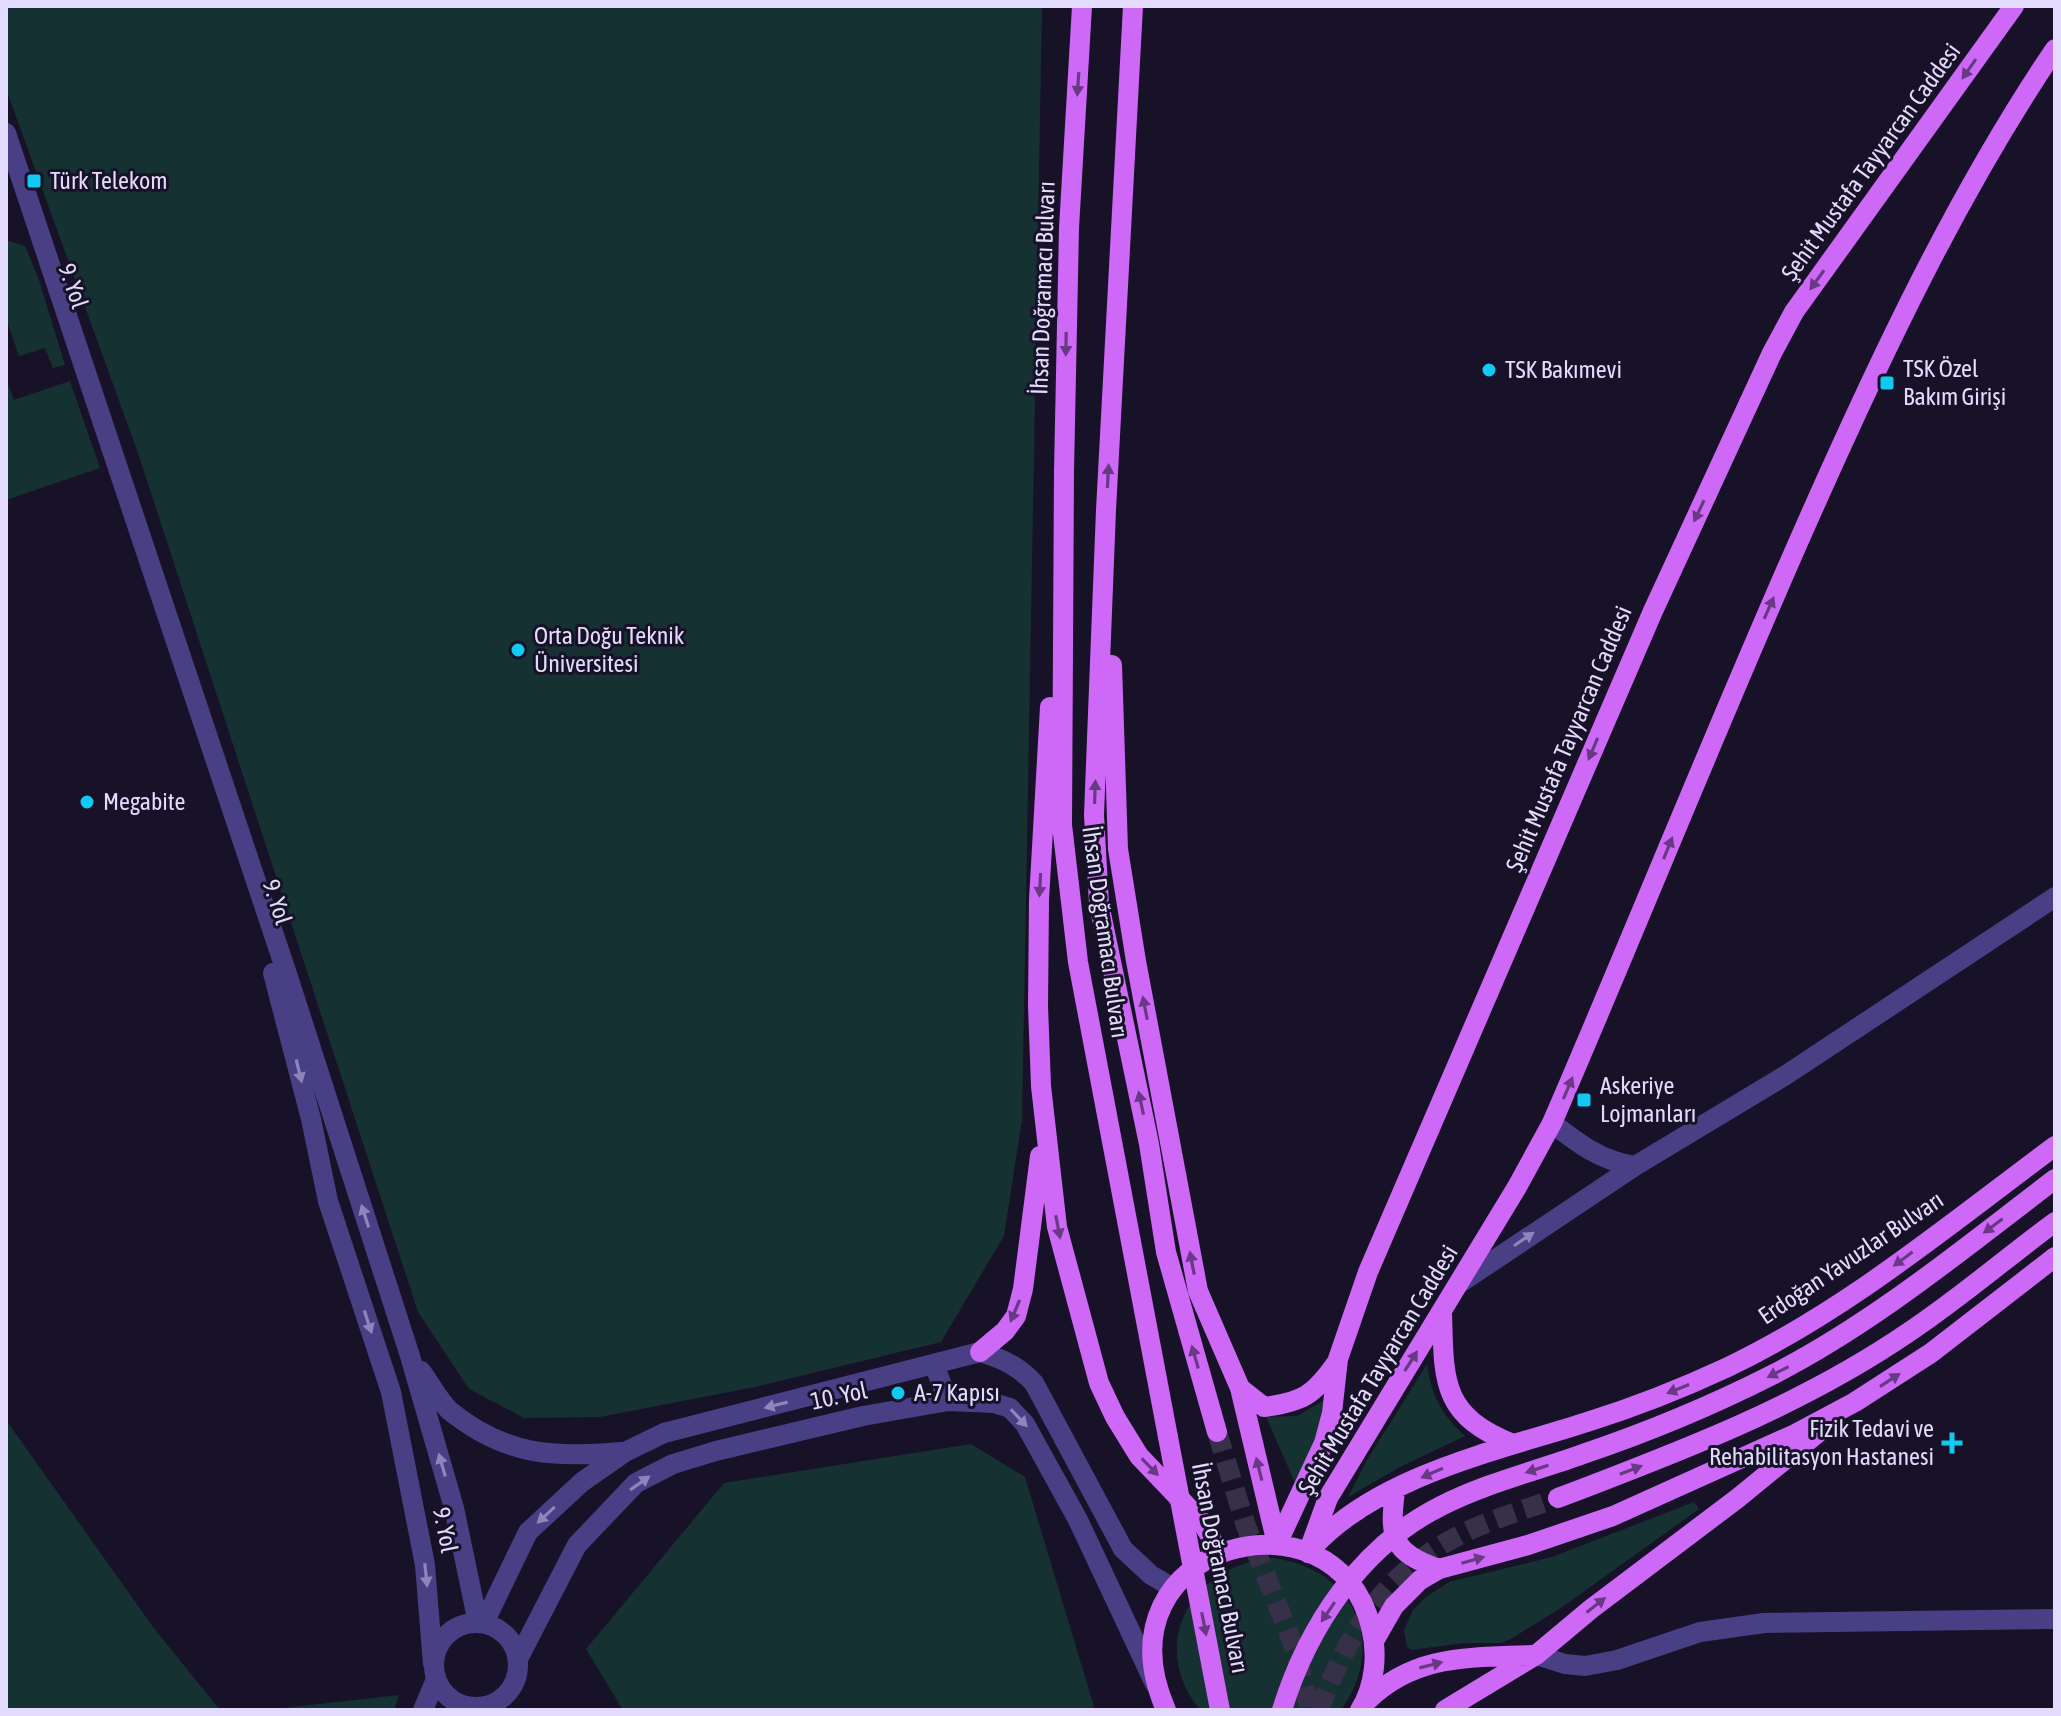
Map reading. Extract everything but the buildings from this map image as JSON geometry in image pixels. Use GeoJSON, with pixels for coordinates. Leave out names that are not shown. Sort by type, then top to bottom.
{"type":"FeatureCollection","features":[{"type":"Feature","properties":{"kind":"main road","name":"İhsan Doğramacı Bulvarı"},"geometry":{"type":"LineString","coordinates":[[1082,6],[1069,228],[1062,825],[1078,962],[1220,1710]]}},
{"type":"Feature","properties":{"kind":"main road","name":"İhsan Doğramacı Bulvarı"},"geometry":{"type":"LineString","coordinates":[[1133,6],[1106,510],[1094,815],[1099,904],[1149,1144],[1166,1252],[1217,1432]]}},
{"type":"Feature","properties":{"kind":"main road","name":"Şehit Mustafa Tayyarcan Caddesi"},"geometry":{"type":"LineString","coordinates":[[1277,1544],[1324,1443],[1332,1413],[1338,1359],[1368,1272],[1653,611],[1772,353],[1794,312],[2014,6]]}},
{"type":"Feature","properties":{"kind":"main road","name":"Şehit Mustafa Tayyarcan Caddesi"},"geometry":{"type":"LineString","coordinates":[[1308,1553],[1328,1498],[1460,1283],[1552,1123],[1761,627],[1844,440],[1985,159],[2055,49]]}},
{"type":"Feature","properties":{"kind":"main road"},"geometry":{"type":"LineString","coordinates":[[1064,471],[1039,900],[1038,1006],[1044,1124],[1057,1227],[1099,1383],[1115,1417],[1139,1456],[1201,1521],[1211,1537],[1216,1554]]}},
{"type":"Feature","properties":{"kind":"main road"},"geometry":{"type":"LineString","coordinates":[[1106,510],[1118,849],[1136,961],[1198,1291],[1240,1388],[1277,1544]]}},
{"type":"Feature","properties":{"kind":"main road"},"geometry":{"type":"LineString","coordinates":[[980,1352],[1005,1331],[1016,1316],[1023,1289],[1044,1124]]}},
{"type":"Feature","properties":{"kind":"main road","name":"Erdoğan Yavuzlar Bulvarı"},"geometry":{"type":"LineString","coordinates":[[1308,1553],[1345,1518],[1467,1458],[1589,1422],[1663,1395],[1775,1343],[1831,1310],[2055,1146]]}},
{"type":"Feature","properties":{"kind":"main road"},"geometry":{"type":"LineString","coordinates":[[1282,1710],[1301,1657],[1325,1616],[1372,1555],[1408,1525],[1477,1490],[1686,1416],[1801,1359],[1904,1292],[2055,1179]]}},
{"type":"Feature","properties":{"kind":"main road"},"geometry":{"type":"LineString","coordinates":[[1558,1498],[1709,1439],[1820,1386],[1909,1332],[2055,1222]]}},
{"type":"Feature","properties":{"kind":"main road"},"geometry":{"type":"LineString","coordinates":[[1374,1641],[1387,1616],[1405,1593],[1439,1569],[1528,1545],[1613,1516],[1742,1460],[1855,1402],[1941,1346],[2055,1257]]}},
{"type":"Feature","properties":{"kind":"main road"},"geometry":{"type":"LineString","coordinates":[[1442,1312],[1448,1389],[1457,1406],[1480,1429],[1513,1444]]}},
{"type":"Feature","properties":{"kind":"main road"},"geometry":{"type":"LineString","coordinates":[[1240,1388],[1264,1407],[1295,1403],[1322,1384],[1338,1359]]}},
{"type":"Feature","properties":{"kind":"main road"},"geometry":{"type":"LineString","coordinates":[[1445,1710],[1536,1655],[1591,1609],[1738,1498],[1855,1402]]}},
{"type":"Feature","properties":{"kind":"main road"},"geometry":{"type":"LineString","coordinates":[[1395,1491],[1392,1528],[1395,1542],[1410,1557],[1439,1569]]}},
{"type":"Feature","properties":{"kind":"main road"},"geometry":{"type":"LineString","coordinates":[[1166,1710],[1155,1684],[1151,1660],[1153,1634],[1160,1610],[1173,1588],[1200,1563],[1216,1554],[1236,1547],[1277,1544],[1308,1553],[1336,1570],[1356,1593],[1369,1616],[1375,1662],[1363,1708]]}},
{"type":"Feature","properties":{"kind":"main road"},"geometry":{"type":"LineString","coordinates":[[1363,1708],[1385,1684],[1405,1672],[1439,1662],[1536,1655]]}},
{"type":"Feature","properties":{"kind":"street","name":"9. Yol"},"geometry":{"type":"LineString","coordinates":[[6,133],[279,950],[410,1356],[454,1508],[481,1623]]}},
{"type":"Feature","properties":{"kind":"street","name":"9. Yol"},"geometry":{"type":"LineString","coordinates":[[6,172],[110,475],[277,987],[311,1119],[328,1201],[391,1392],[425,1565],[435,1672]]}},
{"type":"Feature","properties":{"kind":"street"},"geometry":{"type":"LineString","coordinates":[[1460,1283],[1635,1166],[1786,1075],[2055,897]]}},
{"type":"Feature","properties":{"kind":"street"},"geometry":{"type":"LineString","coordinates":[[1552,1123],[1589,1151],[1613,1162],[1635,1166]]}},
{"type":"Feature","properties":{"kind":"street"},"geometry":{"type":"LineString","coordinates":[[980,1352],[1001,1358],[1020,1369],[1034,1383],[1123,1549],[1151,1575],[1173,1588]]}},
{"type":"Feature","properties":{"kind":"street","name":"10. Yol"},"geometry":{"type":"LineString","coordinates":[[481,1623],[528,1532],[582,1482],[625,1452],[664,1433],[980,1352]]}},
{"type":"Feature","properties":{"kind":"street","name":"9. Yol"},"geometry":{"type":"LineString","coordinates":[[410,1356],[448,1410],[488,1435],[527,1452],[569,1457],[625,1452]]}},
{"type":"Feature","properties":{"kind":"street"},"geometry":{"type":"LineString","coordinates":[[934,1364],[948,1401]]}},
{"type":"Feature","properties":{"kind":"street"},"geometry":{"type":"LineString","coordinates":[[852,1386],[863,1416]]}},
{"type":"Feature","properties":{"kind":"street","name":"10. Yol"},"geometry":{"type":"LineString","coordinates":[[435,1672],[450,1698],[471,1708],[488,1705],[507,1693],[514,1683],[518,1659],[577,1545],[636,1483],[673,1464],[716,1451],[863,1416],[948,1401],[994,1403],[1010,1408],[1025,1424],[1078,1520],[1155,1684]]}},
{"type":"Feature","properties":{"kind":"street"},"geometry":{"type":"LineString","coordinates":[[1536,1655],[1565,1664],[1585,1666],[1617,1660],[1700,1632],[1764,1623],[2055,1619]]}},
{"type":"Feature","properties":{"kind":"street"},"geometry":{"type":"LineString","coordinates":[[423,1710],[435,1672],[436,1650],[452,1629],[481,1623],[496,1628],[514,1647],[518,1659]]}},
{"type":"Feature","properties":{"kind":"green space","name":"Orta Doğu Teknik Üniversitesi"},"geometry":{"type":"Polygon","coordinates":[[[6,6],[1042,6],[1022,1120],[1004,1236],[941,1342],[755,1387],[600,1417],[524,1418],[469,1389],[418,1312],[138,453],[6,89],[6,6]]]}},
{"type":"Feature","properties":{"kind":"green space"},"geometry":{"type":"Polygon","coordinates":[[[6,240],[25,246],[38,277],[65,365],[53,368],[45,348],[19,356],[6,318],[6,240]]]}},
{"type":"Feature","properties":{"kind":"green space"},"geometry":{"type":"Polygon","coordinates":[[[6,378],[14,400],[70,381],[100,468],[6,500],[6,378]]]}},
{"type":"Feature","properties":{"kind":"green space"},"geometry":{"type":"Polygon","coordinates":[[[1427,1364],[1439,1404],[1465,1436],[1400,1467],[1348,1497],[1367,1460],[1427,1364]]]}},
{"type":"Feature","properties":{"kind":"green space"},"geometry":{"type":"Polygon","coordinates":[[[1326,1399],[1318,1431],[1296,1485],[1266,1417],[1297,1416],[1326,1399]]]}},
{"type":"Feature","properties":{"kind":"green space"},"geometry":{"type":"Polygon","coordinates":[[[6,1420],[153,1627],[220,1710],[6,1710],[6,1420]]]}},
{"type":"Feature","properties":{"kind":"green space"},"geometry":{"type":"Polygon","coordinates":[[[971,1444],[1025,1477],[1095,1710],[623,1710],[586,1649],[724,1483],[971,1444]]]}},
{"type":"Feature","properties":{"kind":"green space"},"geometry":{"type":"Polygon","coordinates":[[[1694,1502],[1699,1509],[1561,1608],[1514,1637],[1502,1643],[1464,1643],[1411,1650],[1407,1647],[1404,1630],[1413,1610],[1449,1582],[1552,1557],[1694,1502]]]}},
{"type":"Feature","properties":{"kind":"green space"},"geometry":{"type":"Polygon","coordinates":[[[1273,1558],[1301,1565],[1324,1577],[1342,1593],[1355,1613],[1362,1635],[1362,1659],[1355,1685],[1341,1710],[1200,1710],[1184,1685],[1177,1659],[1178,1634],[1186,1612],[1201,1591],[1220,1575],[1245,1564],[1273,1558]]]}},
{"type":"Feature","properties":{"kind":"green space"},"geometry":{"type":"Polygon","coordinates":[[[399,1695],[394,1710],[265,1710],[399,1695]]]}},
{"type":"Feature","properties":{"kind":"tunnel"},"geometry":{"type":"LineString","coordinates":[[1217,1432],[1246,1526],[1295,1649],[1310,1710]]}},
{"type":"Feature","properties":{"kind":"tunnel"},"geometry":{"type":"LineString","coordinates":[[1319,1710],[1359,1626],[1394,1581],[1416,1562],[1472,1529],[1558,1498]]}},
{"type":"Feature","properties":{"kind":"place","name":"Türk Telekom"},"geometry":{"type":"Point","coordinates":[34,181]}},
{"type":"Feature","properties":{"kind":"place","name":"TSK Bakımevi"},"geometry":{"type":"Point","coordinates":[1489,370]}},
{"type":"Feature","properties":{"kind":"place","name":"TSK Özel Bakım Girişi"},"geometry":{"type":"Point","coordinates":[1887,383]}},
{"type":"Feature","properties":{"kind":"place","name":"Orta Doğu Teknik Üniversitesi"},"geometry":{"type":"Point","coordinates":[518,650]}},
{"type":"Feature","properties":{"kind":"place","name":"Megabite"},"geometry":{"type":"Point","coordinates":[87,802]}},
{"type":"Feature","properties":{"kind":"place","name":"Askeriye Lojmanları"},"geometry":{"type":"Point","coordinates":[1584,1100]}},
{"type":"Feature","properties":{"kind":"place","name":"A-7 Kapısı"},"geometry":{"type":"Point","coordinates":[898,1393]}},
{"type":"Feature","properties":{"kind":"place","name":"Fizik Tedavi ve Rehabilitasyon Hastanesi"},"geometry":{"type":"Point","coordinates":[1952,1443]}}]}
